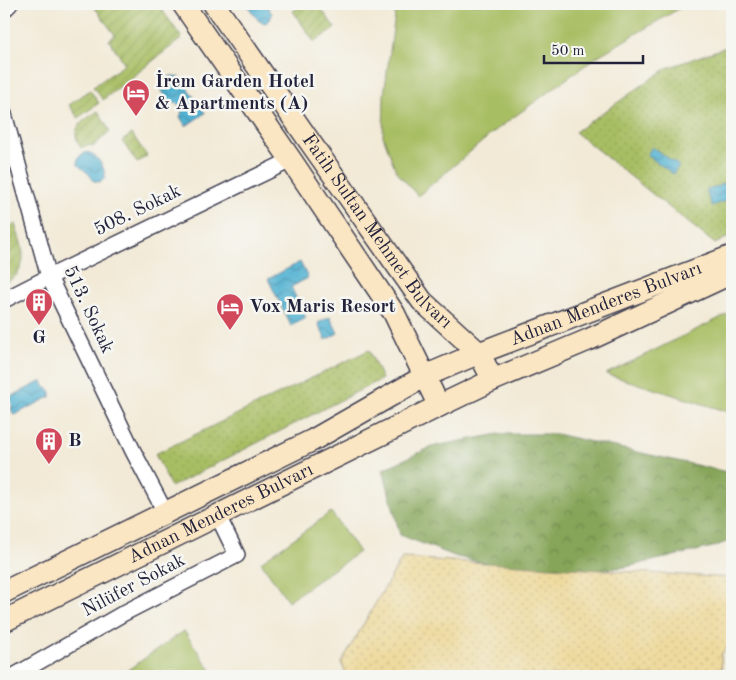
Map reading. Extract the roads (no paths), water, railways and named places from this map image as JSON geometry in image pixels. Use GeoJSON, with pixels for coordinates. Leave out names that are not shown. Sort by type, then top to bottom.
{"type":"FeatureCollection","features":[{"type":"Feature","properties":{"kind":"main road","name":"Fatih Sultan Mehmet Bulvarı"},"geometry":{"type":"LineString","coordinates":[[183,4],[394,313],[439,406]]}},
{"type":"Feature","properties":{"kind":"main road","name":"Fatih Sultan Mehmet Bulvarı"},"geometry":{"type":"LineString","coordinates":[[214,4],[422,301],[479,353],[493,380]]}},
{"type":"Feature","properties":{"kind":"main road","name":"Adnan Menderes Bulvarı"},"geometry":{"type":"LineString","coordinates":[[4,592],[313,440],[425,376],[479,353],[732,256]]}},
{"type":"Feature","properties":{"kind":"main road","name":"Adnan Menderes Bulvarı"},"geometry":{"type":"LineString","coordinates":[[4,621],[493,380],[588,340],[732,273]]}},
{"type":"Feature","properties":{"kind":"street"},"geometry":{"type":"LineString","coordinates":[[4,10],[10,4]]}},
{"type":"Feature","properties":{"kind":"street","name":"513. Sokak"},"geometry":{"type":"LineString","coordinates":[[4,114],[10,162],[49,276],[165,512]]}},
{"type":"Feature","properties":{"kind":"street","name":"508. Sokak"},"geometry":{"type":"LineString","coordinates":[[4,300],[49,276],[291,160]]}},
{"type":"Feature","properties":{"kind":"street","name":"Nilüfer Sokak"},"geometry":{"type":"LineString","coordinates":[[14,676],[124,613],[237,555],[218,516]]}},
{"type":"Feature","properties":{"kind":"water"},"geometry":{"type":"Polygon","coordinates":[[[246,4],[266,4],[272,14],[270,20],[265,23],[259,21],[246,4]]]}},
{"type":"Feature","properties":{"kind":"water"},"geometry":{"type":"Polygon","coordinates":[[[173,76],[179,77],[182,80],[205,113],[186,126],[180,117],[181,107],[176,103],[169,103],[161,89],[164,80],[173,76]]]}},
{"type":"Feature","properties":{"kind":"water"},"geometry":{"type":"Polygon","coordinates":[[[652,147],[679,166],[673,174],[647,155],[652,147]]]}},
{"type":"Feature","properties":{"kind":"water"},"geometry":{"type":"Polygon","coordinates":[[[88,152],[98,159],[104,170],[105,178],[100,182],[94,181],[78,165],[80,156],[88,152]]]}},
{"type":"Feature","properties":{"kind":"water"},"geometry":{"type":"Polygon","coordinates":[[[732,180],[732,198],[712,206],[706,191],[732,180]]]}},
{"type":"Feature","properties":{"kind":"water"},"geometry":{"type":"Polygon","coordinates":[[[300,262],[308,278],[291,287],[306,318],[291,326],[268,279],[300,262]]]}},
{"type":"Feature","properties":{"kind":"water"},"geometry":{"type":"Polygon","coordinates":[[[330,317],[338,333],[326,340],[318,323],[330,317]]]}},
{"type":"Feature","properties":{"kind":"water"},"geometry":{"type":"Polygon","coordinates":[[[42,381],[45,388],[50,391],[50,397],[14,415],[11,409],[12,403],[6,399],[42,381]]]}},
{"type":"Feature","properties":{"kind":"place","name":"İrem Garden Hotel & Apartments (A)"},"geometry":{"type":"Point","coordinates":[136,117]}},
{"type":"Feature","properties":{"kind":"place","name":"G"},"geometry":{"type":"Point","coordinates":[39,326]}},
{"type":"Feature","properties":{"kind":"place","name":"Vox Maris Resort"},"geometry":{"type":"Point","coordinates":[230,331]}},
{"type":"Feature","properties":{"kind":"place","name":"B"},"geometry":{"type":"Point","coordinates":[49,465]}}]}
